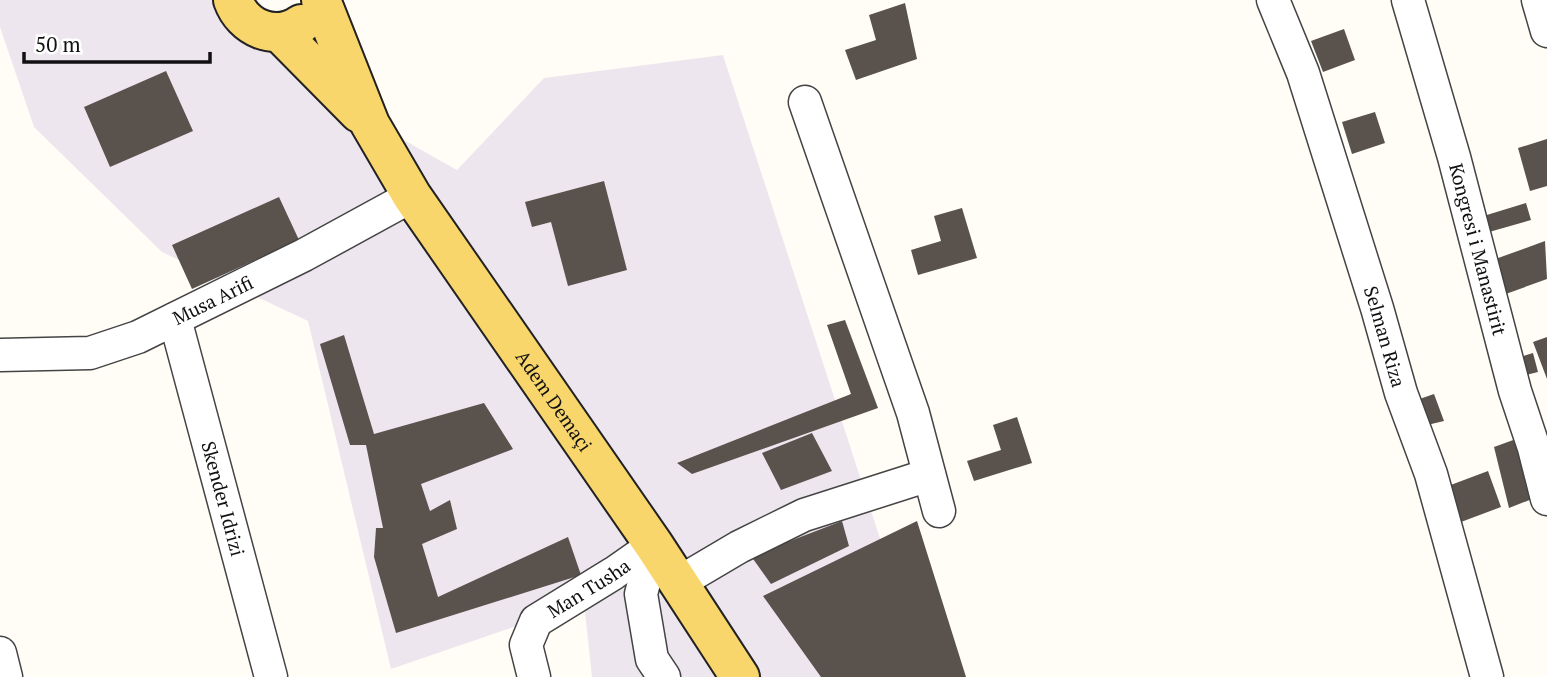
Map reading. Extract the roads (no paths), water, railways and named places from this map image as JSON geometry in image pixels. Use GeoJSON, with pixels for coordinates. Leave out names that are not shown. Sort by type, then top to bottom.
{"type":"FeatureCollection","features":[{"type":"Feature","properties":{"kind":"main road"},"geometry":{"type":"LineString","coordinates":[[233,0],[244,19],[260,30],[280,33],[298,27],[312,13],[319,0]]}},
{"type":"Feature","properties":{"kind":"main road","name":"Adem Demaçi"},"geometry":{"type":"LineString","coordinates":[[319,0],[370,124],[412,195],[654,545],[740,677]]}},
{"type":"Feature","properties":{"kind":"main road","name":"Adem Demaçi"},"geometry":{"type":"LineString","coordinates":[[280,33],[370,124]]}},
{"type":"Feature","properties":{"kind":"street","name":"Selman Riza"},"geometry":{"type":"LineString","coordinates":[[1273,0],[1303,73],[1401,393],[1431,474],[1487,677]]}},
{"type":"Feature","properties":{"kind":"street","name":"Kongresi i Manastirit"},"geometry":{"type":"LineString","coordinates":[[1408,0],[1454,157],[1515,391],[1547,499]]}},
{"type":"Feature","properties":{"kind":"street"},"geometry":{"type":"LineString","coordinates":[[1538,0],[1547,31]]}},
{"type":"Feature","properties":{"kind":"street"},"geometry":{"type":"LineString","coordinates":[[806,102],[913,413],[939,511]]}},
{"type":"Feature","properties":{"kind":"street","name":"Musa Arifi"},"geometry":{"type":"LineString","coordinates":[[0,355],[90,353],[138,337],[304,255],[412,195]]}},
{"type":"Feature","properties":{"kind":"street","name":"Skender Idrizi"},"geometry":{"type":"LineString","coordinates":[[175,319],[271,677]]}},
{"type":"Feature","properties":{"kind":"street"},"geometry":{"type":"LineString","coordinates":[[678,583],[739,547],[804,515],[929,475]]}},
{"type":"Feature","properties":{"kind":"street"},"geometry":{"type":"LineString","coordinates":[[654,545],[641,594],[652,659],[664,677]]}},
{"type":"Feature","properties":{"kind":"street","name":"Man Tusha"},"geometry":{"type":"LineString","coordinates":[[534,677],[526,645],[536,621],[654,545]]}},
{"type":"Feature","properties":{"kind":"street"},"geometry":{"type":"LineString","coordinates":[[0,653],[6,677]]}}]}
